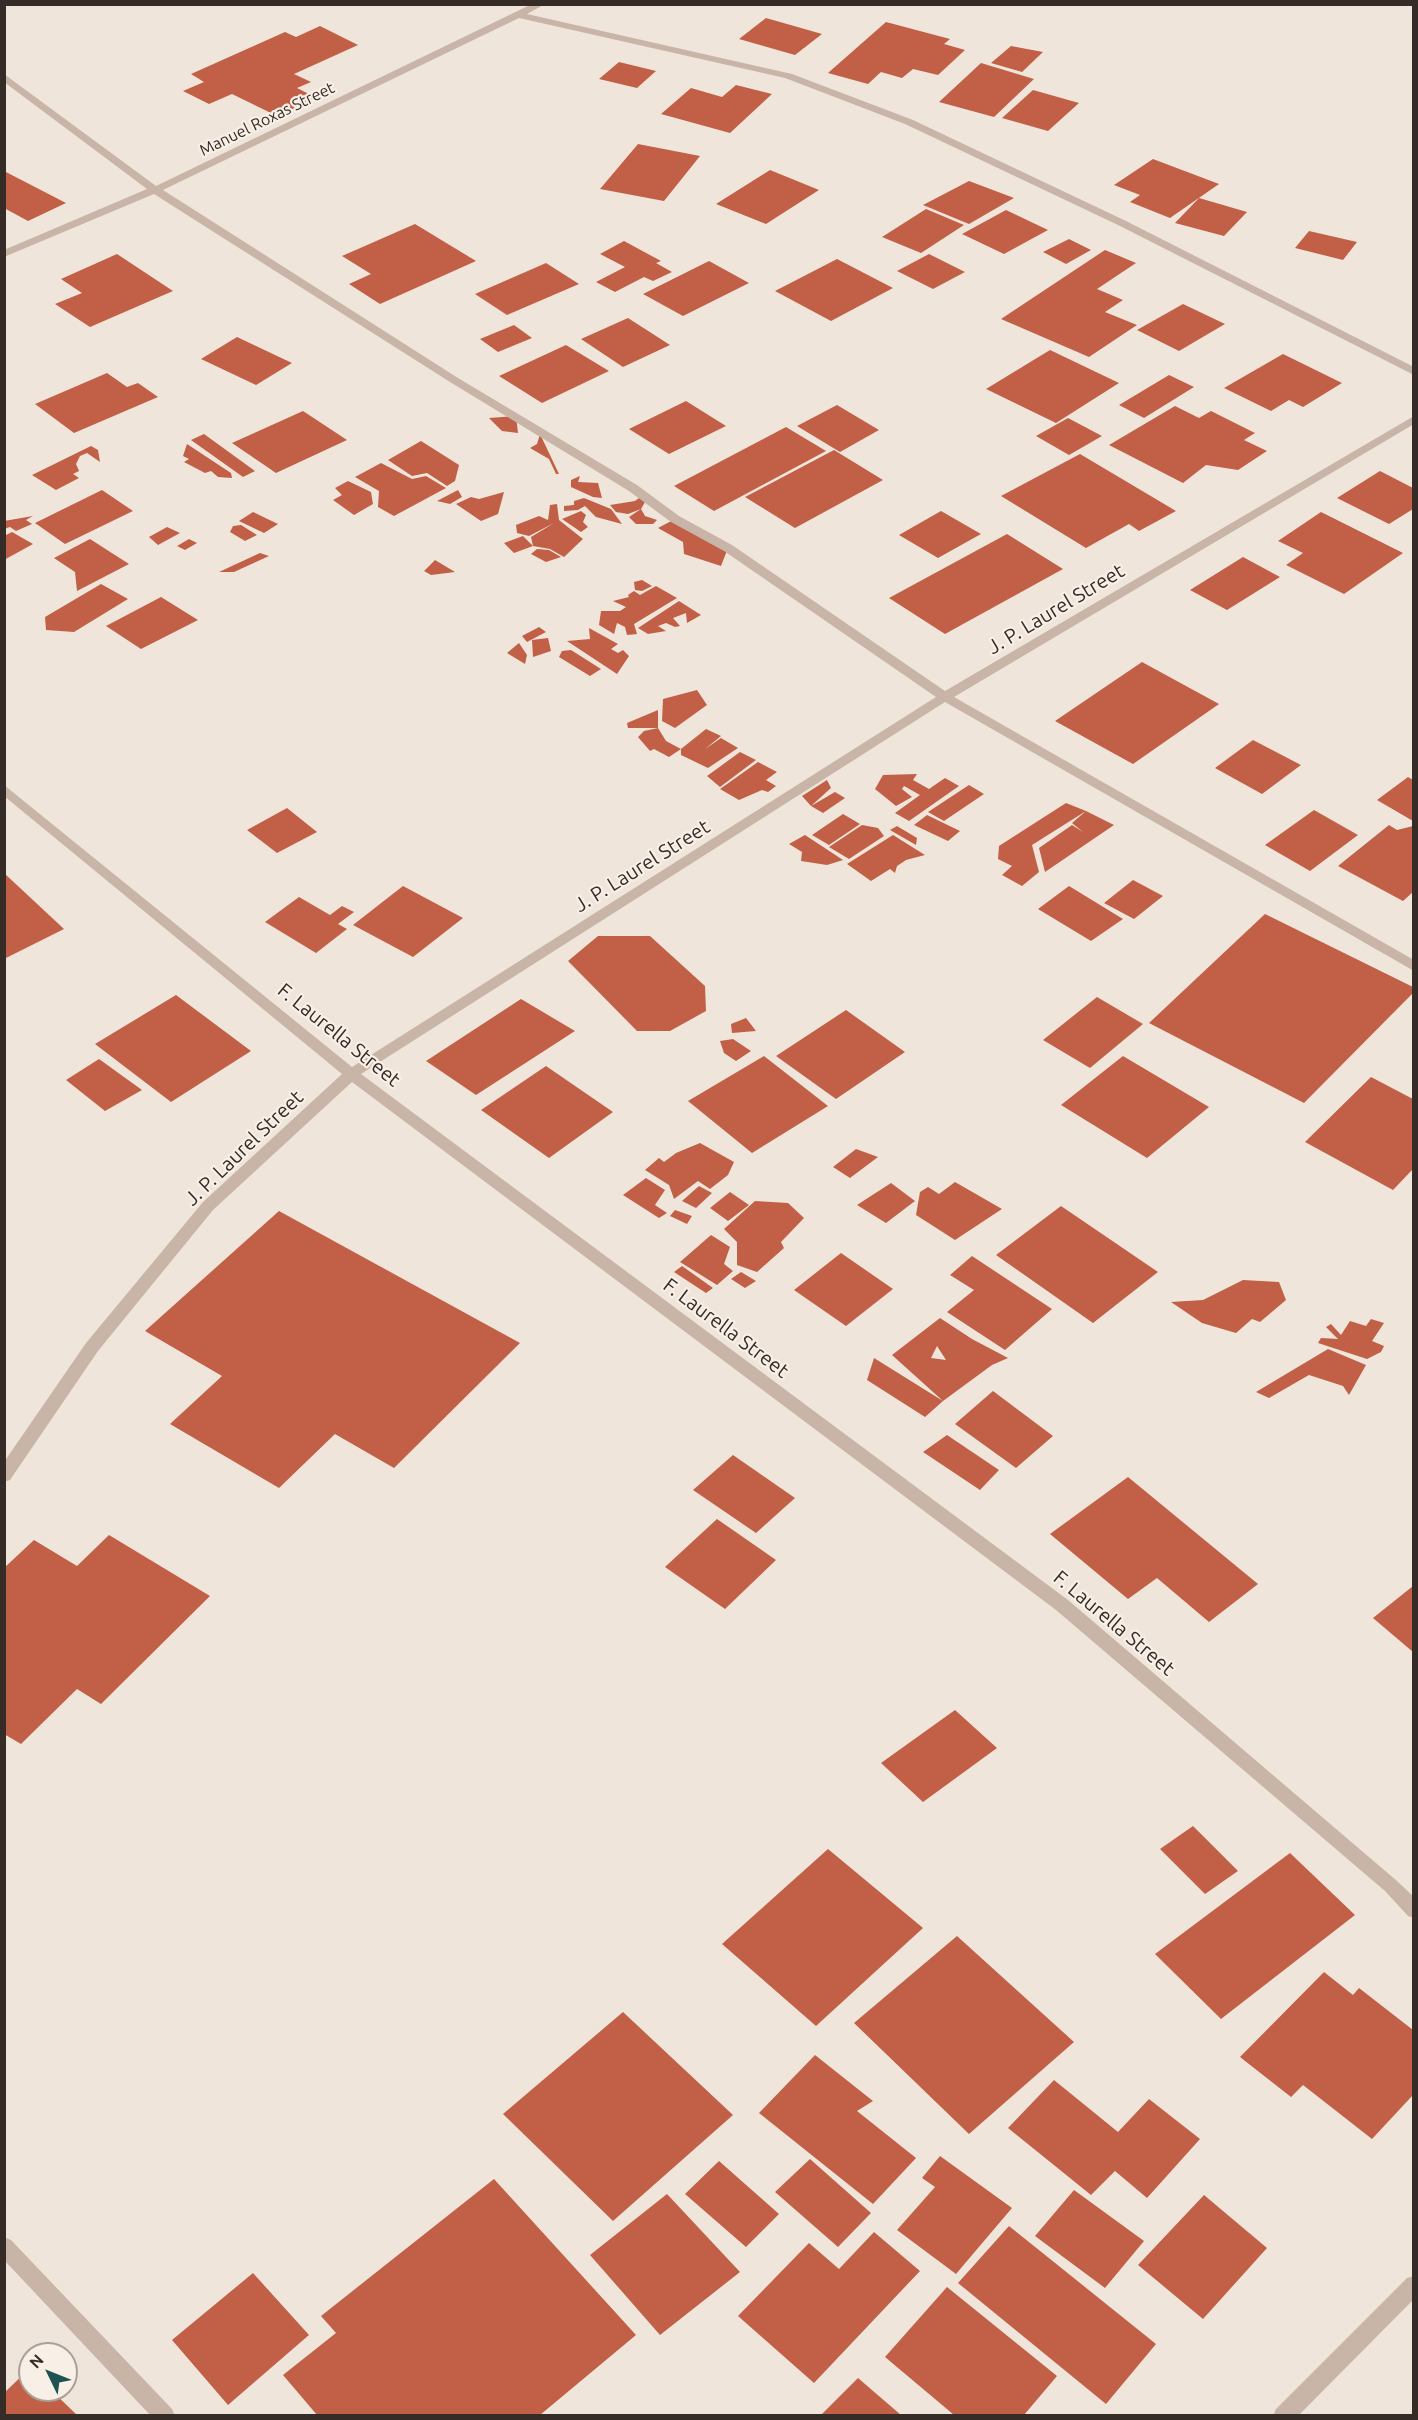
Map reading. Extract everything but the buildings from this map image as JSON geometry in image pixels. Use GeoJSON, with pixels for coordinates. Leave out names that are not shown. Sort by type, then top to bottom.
{"type":"FeatureCollection","features":[{"type":"Feature","properties":{"kind":"street","name":"Manuel Roxas Street"},"geometry":{"type":"LineString","coordinates":[[4,254],[155,189],[541,4]]}},
{"type":"Feature","properties":{"kind":"street"},"geometry":{"type":"LineString","coordinates":[[518,15],[788,76],[909,122],[1122,223],[1413,372]]}},
{"type":"Feature","properties":{"kind":"street"},"geometry":{"type":"LineString","coordinates":[[4,77],[155,189],[454,380],[633,488],[675,519],[728,548],[945,697],[1413,966]]}},
{"type":"Feature","properties":{"kind":"street","name":"J. P. Laurel Street"},"geometry":{"type":"LineString","coordinates":[[4,1476],[92,1347],[208,1206],[351,1074],[945,697],[1413,419]]}},
{"type":"Feature","properties":{"kind":"street","name":"F. Laurella Street"},"geometry":{"type":"LineString","coordinates":[[4,789],[351,1074],[1062,1605],[1391,1886],[1413,1910]]}},
{"type":"Feature","properties":{"kind":"street"},"geometry":{"type":"LineString","coordinates":[[4,2246],[165,2415]]}},
{"type":"Feature","properties":{"kind":"street"},"geometry":{"type":"LineString","coordinates":[[1283,2415],[1413,2286]]}}]}
